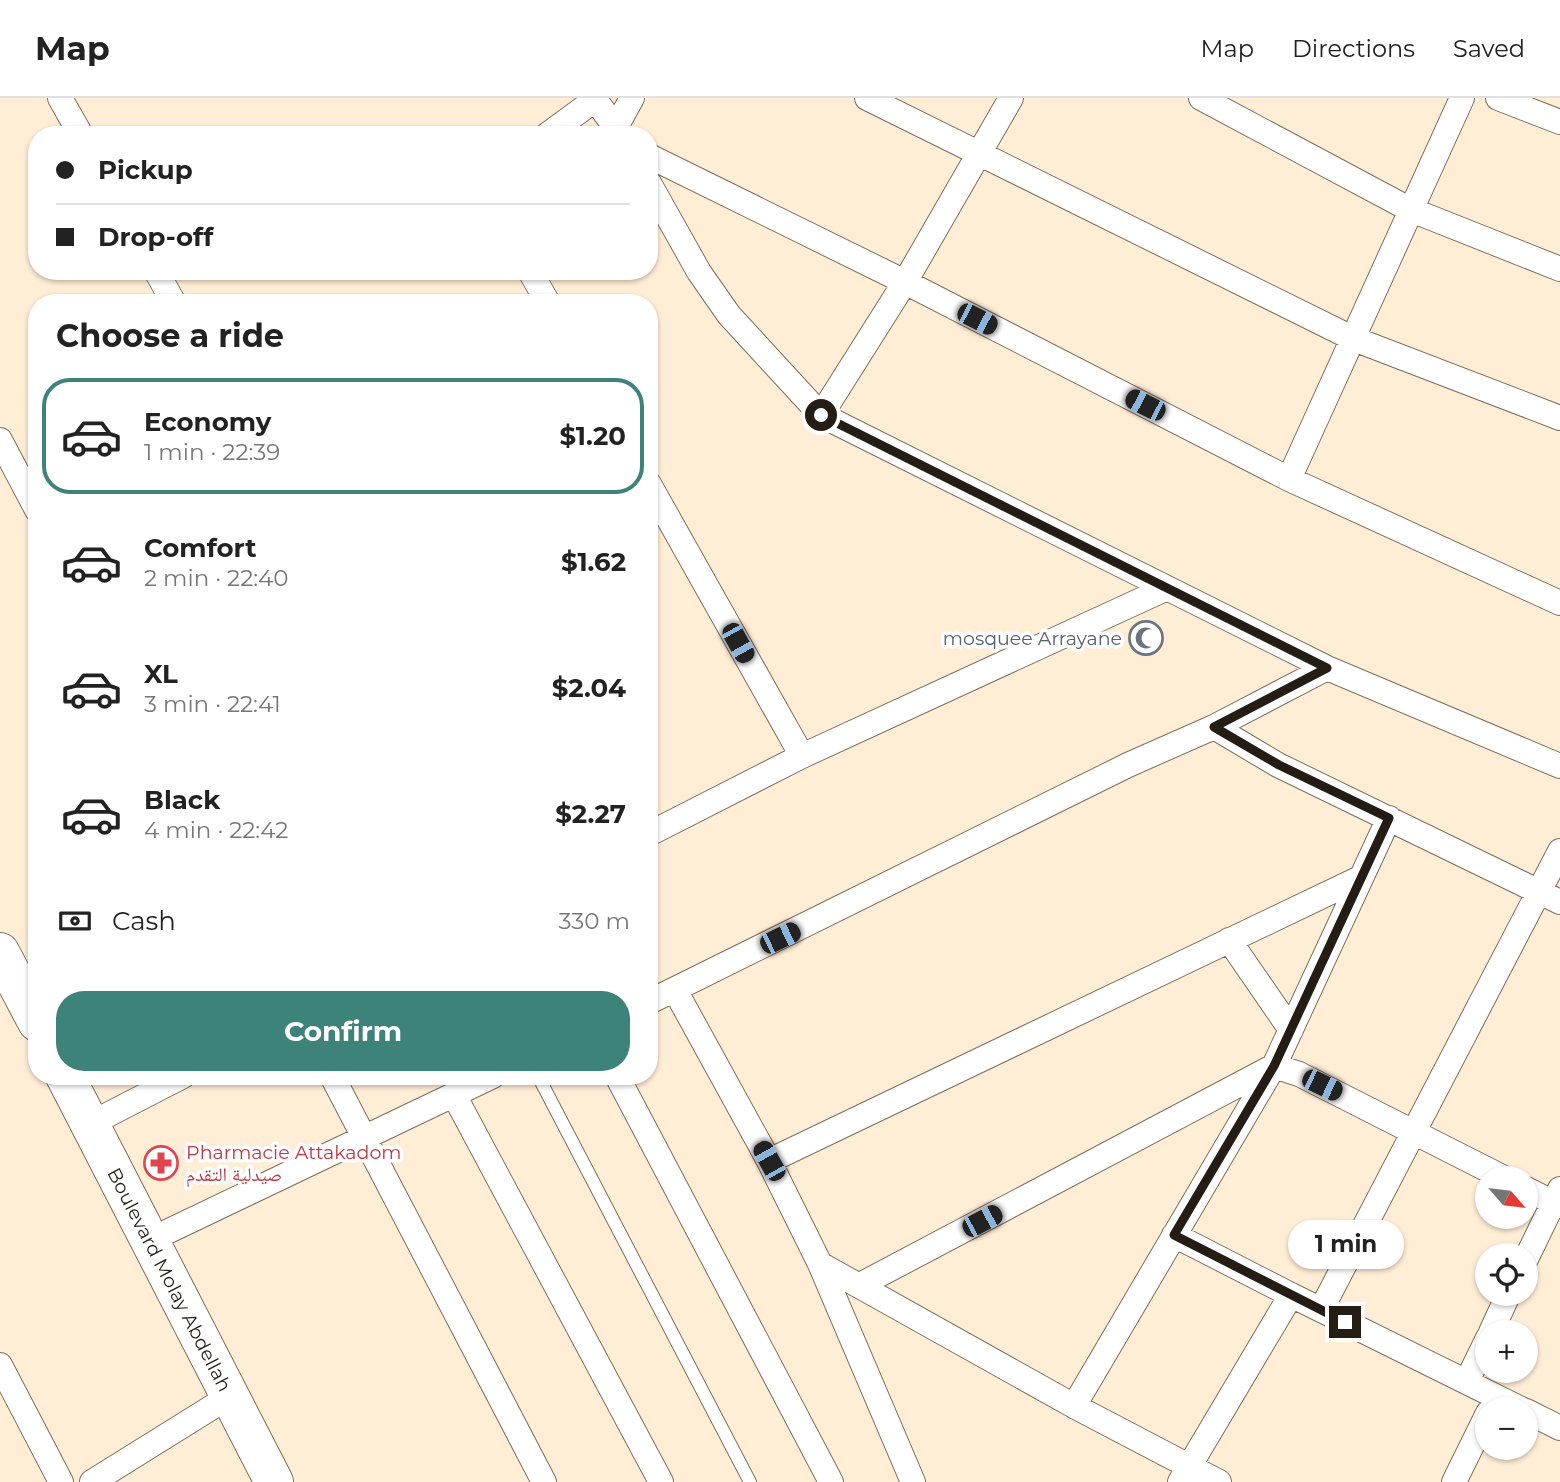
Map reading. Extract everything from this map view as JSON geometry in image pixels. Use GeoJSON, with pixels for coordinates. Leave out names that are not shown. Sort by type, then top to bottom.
{"type":"FeatureCollection","features":[{"type":"Feature","properties":{"kind":"main road"},"geometry":{"type":"LineString","coordinates":[[0,952],[28,1005]]}},
{"type":"Feature","properties":{"kind":"main road","name":"Boulevard Molay Abdellah"},"geometry":{"type":"LineString","coordinates":[[70,1085],[274,1482]]}},
{"type":"Feature","properties":{"kind":"street"},"geometry":{"type":"LineString","coordinates":[[61,98],[76,126]]}},
{"type":"Feature","properties":{"kind":"street"},"geometry":{"type":"LineString","coordinates":[[621,126],[632,98]]}},
{"type":"Feature","properties":{"kind":"street"},"geometry":{"type":"LineString","coordinates":[[867,98],[977,155],[1354,339],[1560,418]]}},
{"type":"Feature","properties":{"kind":"street"},"geometry":{"type":"LineString","coordinates":[[821,415],[905,282],[1011,98]]}},
{"type":"Feature","properties":{"kind":"street"},"geometry":{"type":"LineString","coordinates":[[1201,98],[1409,209],[1560,269]]}},
{"type":"Feature","properties":{"kind":"street"},"geometry":{"type":"LineString","coordinates":[[1289,479],[1354,339],[1409,209],[1462,98]]}},
{"type":"Feature","properties":{"kind":"street"},"geometry":{"type":"LineString","coordinates":[[1498,98],[1560,122]]}},
{"type":"Feature","properties":{"kind":"street"},"geometry":{"type":"LineString","coordinates":[[559,126],[595,99],[615,126]]}},
{"type":"Feature","properties":{"kind":"street"},"geometry":{"type":"LineString","coordinates":[[658,160],[905,282],[1289,479],[1560,603]]}},
{"type":"Feature","properties":{"kind":"street"},"geometry":{"type":"LineString","coordinates":[[658,199],[699,272],[729,315],[821,415],[1327,668],[1560,766]]}},
{"type":"Feature","properties":{"kind":"street"},"geometry":{"type":"LineString","coordinates":[[0,440],[28,493]]}},
{"type":"Feature","properties":{"kind":"street"},"geometry":{"type":"LineString","coordinates":[[658,500],[802,756]]}},
{"type":"Feature","properties":{"kind":"street"},"geometry":{"type":"LineString","coordinates":[[658,829],[802,756],[1166,589]]}},
{"type":"Feature","properties":{"kind":"street"},"geometry":{"type":"LineString","coordinates":[[658,998],[1128,765],[1214,727],[1327,668]]}},
{"type":"Feature","properties":{"kind":"street"},"geometry":{"type":"LineString","coordinates":[[1214,727],[1279,765],[1550,898]]}},
{"type":"Feature","properties":{"kind":"street"},"geometry":{"type":"LineString","coordinates":[[1074,1406],[1274,1066],[1389,818]]}},
{"type":"Feature","properties":{"kind":"street"},"geometry":{"type":"LineString","coordinates":[[1321,1310],[1413,1130],[1550,898],[1560,851]]}},
{"type":"Feature","properties":{"kind":"street"},"geometry":{"type":"LineString","coordinates":[[769,1161],[1360,878]]}},
{"type":"Feature","properties":{"kind":"street"},"geometry":{"type":"LineString","coordinates":[[1228,940],[1291,1030]]}},
{"type":"Feature","properties":{"kind":"street"},"geometry":{"type":"LineString","coordinates":[[675,990],[769,1161],[820,1264],[913,1482]]}},
{"type":"Feature","properties":{"kind":"street"},"geometry":{"type":"LineString","coordinates":[[860,1285],[1274,1066],[1299,1074],[1481,1166]]}},
{"type":"Feature","properties":{"kind":"street"},"geometry":{"type":"LineString","coordinates":[[90,1125],[166,1085]]}},
{"type":"Feature","properties":{"kind":"street"},"geometry":{"type":"LineString","coordinates":[[336,1085],[544,1482]]}},
{"type":"Feature","properties":{"kind":"street"},"geometry":{"type":"LineString","coordinates":[[150,1240],[475,1085]]}},
{"type":"Feature","properties":{"kind":"street"},"geometry":{"type":"LineString","coordinates":[[622,1085],[831,1482]]}},
{"type":"Feature","properties":{"kind":"street"},"geometry":{"type":"LineString","coordinates":[[454,1095],[661,1482]]}},
{"type":"Feature","properties":{"kind":"street"},"geometry":{"type":"LineString","coordinates":[[1535,1243],[1558,1199],[1538,1193]]}},
{"type":"Feature","properties":{"kind":"street"},"geometry":{"type":"LineString","coordinates":[[1174,1235],[1467,1381],[1482,1397]]}},
{"type":"Feature","properties":{"kind":"street"},"geometry":{"type":"LineString","coordinates":[[820,1264],[1074,1406],[1184,1474],[1219,1482]]}},
{"type":"Feature","properties":{"kind":"street"},"geometry":{"type":"LineString","coordinates":[[1184,1474],[1291,1295]]}},
{"type":"Feature","properties":{"kind":"street"},"geometry":{"type":"LineString","coordinates":[[0,1365],[61,1482]]}},
{"type":"Feature","properties":{"kind":"street"},"geometry":{"type":"LineString","coordinates":[[1467,1381],[1475,1365]]}},
{"type":"Feature","properties":{"kind":"street"},"geometry":{"type":"LineString","coordinates":[[92,1482],[230,1396]]}},
{"type":"Feature","properties":{"kind":"street"},"geometry":{"type":"LineString","coordinates":[[1538,1417],[1560,1428]]}},
{"type":"Feature","properties":{"kind":"street"},"geometry":{"type":"LineString","coordinates":[[1454,1482],[1475,1439]]}},
{"type":"Feature","properties":{"kind":"lane"},"geometry":{"type":"LineString","coordinates":[[543,1085],[750,1482]]}},
{"type":"Feature","properties":{"kind":"place","name":"mosquee Arrayane"},"geometry":{"type":"Point","coordinates":[1146,638]}},
{"type":"Feature","properties":{"kind":"place","name":"Pharmacie Attakadom صيدلية التقدم"},"geometry":{"type":"Point","coordinates":[161,1163]}},
{"type":"Feature","properties":{"kind":"route"},"geometry":{"type":"LineString","coordinates":[[821,415],[1327,668],[1214,727],[1279,765],[1389,818],[1274,1066],[1174,1235],[1345,1322]]}}]}
